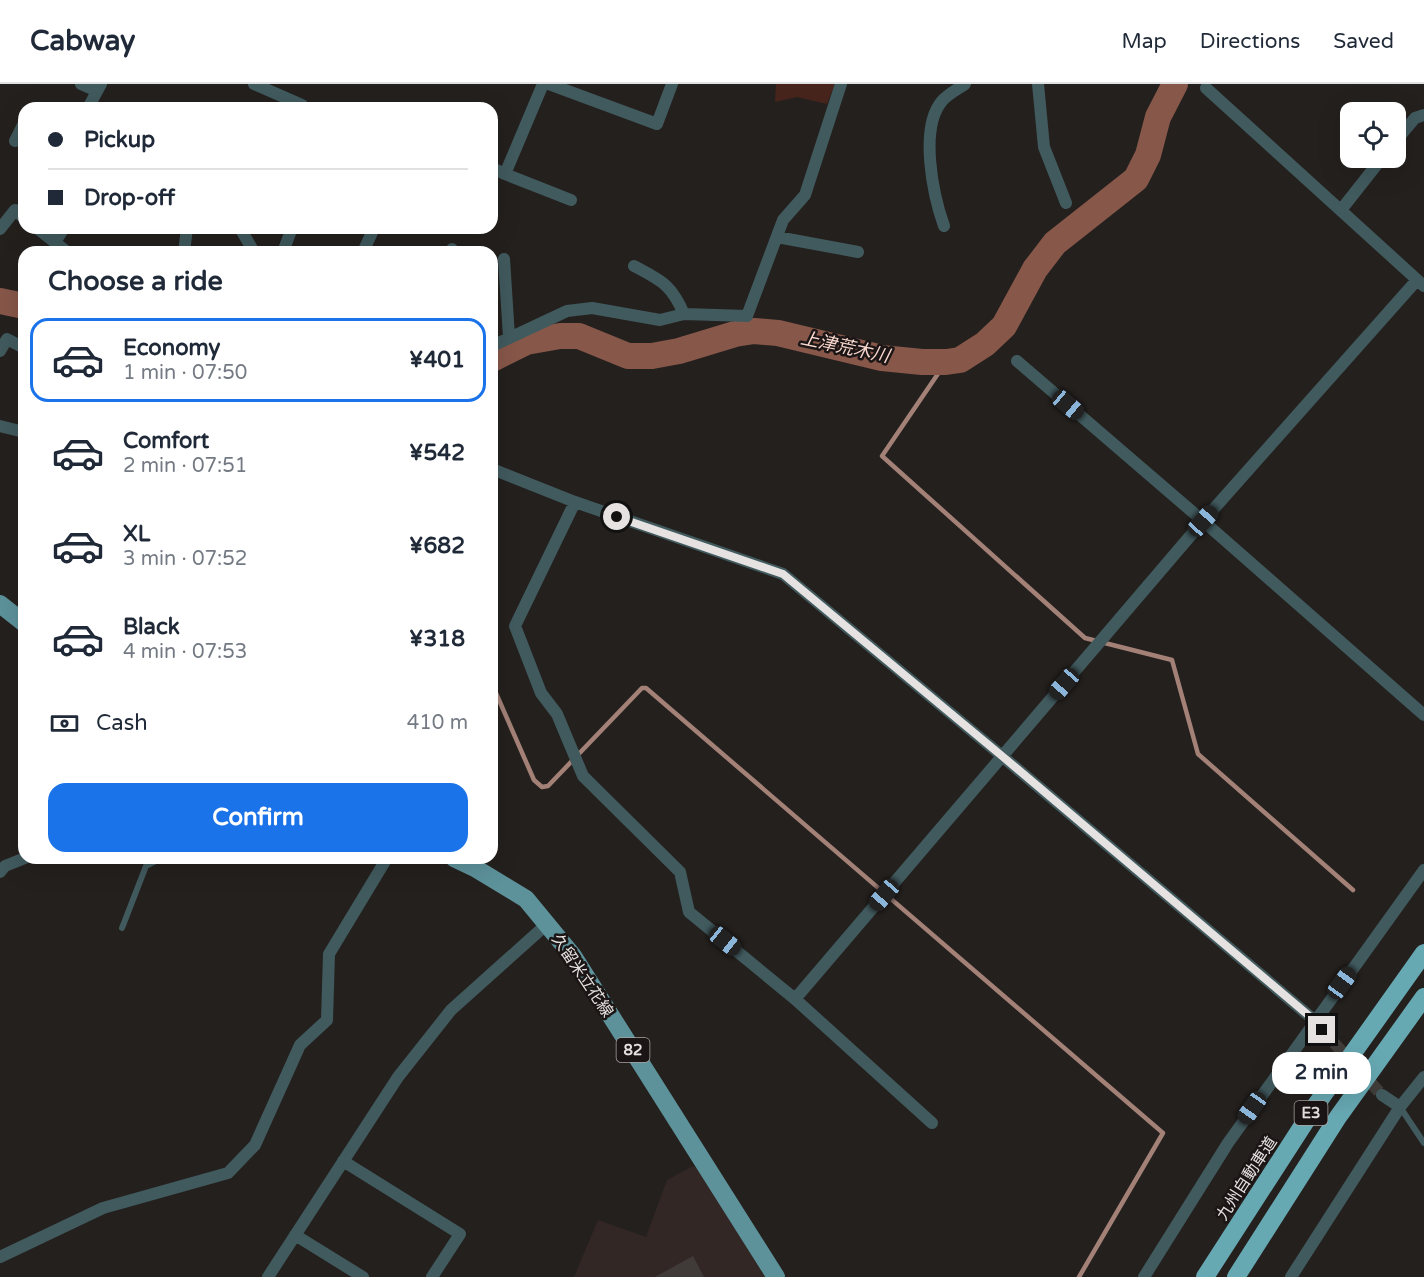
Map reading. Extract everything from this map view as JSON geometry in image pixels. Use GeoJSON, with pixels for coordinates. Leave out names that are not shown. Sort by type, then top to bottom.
{"type":"FeatureCollection","features":[{"type":"Feature","properties":{"kind":"highway","name":"九州自動車道"},"geometry":{"type":"LineString","coordinates":[[1205,1277],[1316,1105],[1424,953]]}},
{"type":"Feature","properties":{"kind":"highway","name":"E3"},"geometry":{"type":"LineString","coordinates":[[1236,1277],[1338,1117],[1424,997]]}},
{"type":"Feature","properties":{"kind":"main road"},"geometry":{"type":"LineString","coordinates":[[2,610],[18,619]]}},
{"type":"Feature","properties":{"kind":"main road","name":"久留米立花線"},"geometry":{"type":"LineString","coordinates":[[465,864],[526,899],[573,956],[776,1277]]}},
{"type":"Feature","properties":{"kind":"street"},"geometry":{"type":"LineString","coordinates":[[81,84],[99,87],[91,102]]}},
{"type":"Feature","properties":{"kind":"street"},"geometry":{"type":"LineString","coordinates":[[254,84],[295,102]]}},
{"type":"Feature","properties":{"kind":"street"},"geometry":{"type":"LineString","coordinates":[[505,174],[543,84]]}},
{"type":"Feature","properties":{"kind":"street"},"geometry":{"type":"LineString","coordinates":[[549,84],[657,124],[672,84]]}},
{"type":"Feature","properties":{"kind":"street"},"geometry":{"type":"LineString","coordinates":[[498,343],[567,311],[592,308],[660,320],[684,314],[747,316],[783,220],[805,195],[841,84]]}},
{"type":"Feature","properties":{"kind":"street"},"geometry":{"type":"LineString","coordinates":[[944,226],[935,194],[929,148],[931,124],[942,101],[965,84]]}},
{"type":"Feature","properties":{"kind":"street"},"geometry":{"type":"LineString","coordinates":[[1038,84],[1044,147],[1066,202]]}},
{"type":"Feature","properties":{"kind":"street"},"geometry":{"type":"LineString","coordinates":[[795,999],[1203,521],[1420,283],[1206,88]]}},
{"type":"Feature","properties":{"kind":"street"},"geometry":{"type":"LineString","coordinates":[[1406,129],[1415,118],[1424,115]]}},
{"type":"Feature","properties":{"kind":"street"},"geometry":{"type":"LineString","coordinates":[[15,141],[18,135]]}},
{"type":"Feature","properties":{"kind":"street"},"geometry":{"type":"LineString","coordinates":[[1341,210],[1374,168]]}},
{"type":"Feature","properties":{"kind":"street"},"geometry":{"type":"LineString","coordinates":[[498,171],[571,200]]}},
{"type":"Feature","properties":{"kind":"street"},"geometry":{"type":"LineString","coordinates":[[0,229],[15,210],[18,213]]}},
{"type":"Feature","properties":{"kind":"street"},"geometry":{"type":"LineString","coordinates":[[45,234],[60,246]]}},
{"type":"Feature","properties":{"kind":"street"},"geometry":{"type":"LineString","coordinates":[[55,242],[60,234]]}},
{"type":"Feature","properties":{"kind":"street"},"geometry":{"type":"LineString","coordinates":[[777,237],[858,252]]}},
{"type":"Feature","properties":{"kind":"street"},"geometry":{"type":"LineString","coordinates":[[504,259],[509,338]]}},
{"type":"Feature","properties":{"kind":"street"},"geometry":{"type":"LineString","coordinates":[[634,266],[665,283],[684,314]]}},
{"type":"Feature","properties":{"kind":"street"},"geometry":{"type":"LineString","coordinates":[[0,351],[7,339],[18,345]]}},
{"type":"Feature","properties":{"kind":"street"},"geometry":{"type":"LineString","coordinates":[[1017,362],[1424,715]]}},
{"type":"Feature","properties":{"kind":"street"},"geometry":{"type":"LineString","coordinates":[[0,426],[18,430]]}},
{"type":"Feature","properties":{"kind":"street"},"geometry":{"type":"LineString","coordinates":[[498,472],[783,574],[1002,756],[1318,1025]]}},
{"type":"Feature","properties":{"kind":"street"},"geometry":{"type":"LineString","coordinates":[[576,502],[515,627],[541,693],[557,714],[583,776],[680,872],[689,912],[795,999],[932,1122]]}},
{"type":"Feature","properties":{"kind":"street"},"geometry":{"type":"LineString","coordinates":[[0,872],[5,866],[18,861]]}},
{"type":"Feature","properties":{"kind":"street"},"geometry":{"type":"LineString","coordinates":[[0,1257],[103,1208],[228,1173],[255,1145],[300,1045],[327,1020],[329,954],[383,864]]}},
{"type":"Feature","properties":{"kind":"street"},"geometry":{"type":"LineString","coordinates":[[1144,1277],[1228,1143],[1318,1025],[1424,870]]}},
{"type":"Feature","properties":{"kind":"street"},"geometry":{"type":"LineString","coordinates":[[268,1277],[398,1077],[451,1010],[546,924]]}},
{"type":"Feature","properties":{"kind":"street"},"geometry":{"type":"LineString","coordinates":[[1291,1277],[1400,1107],[1424,1077]]}},
{"type":"Feature","properties":{"kind":"street"},"geometry":{"type":"LineString","coordinates":[[1382,1095],[1400,1107]]}},
{"type":"Feature","properties":{"kind":"street"},"geometry":{"type":"LineString","coordinates":[[343,1161],[460,1234],[432,1277]]}},
{"type":"Feature","properties":{"kind":"street"},"geometry":{"type":"LineString","coordinates":[[295,1235],[363,1277]]}},
{"type":"Feature","properties":{"kind":"lane"},"geometry":{"type":"LineString","coordinates":[[122,928],[146,866],[150,864]]}},
{"type":"Feature","properties":{"kind":"lane"},"geometry":{"type":"LineString","coordinates":[[1400,1107],[1424,1143]]}},
{"type":"Feature","properties":{"kind":"shaded area"},"geometry":{"type":"Polygon","coordinates":[[[776,84],[835,84],[827,104],[797,97],[775,102],[776,84]]]}},
{"type":"Feature","properties":{"kind":"shaded area"},"geometry":{"type":"Polygon","coordinates":[[[693,1166],[701,1169],[767,1277],[574,1277],[598,1220],[646,1237],[667,1180],[693,1166]]]}},
{"type":"Feature","properties":{"kind":"building"},"geometry":{"type":"Polygon","coordinates":[[[693,1256],[704,1277],[655,1277],[693,1256]]]}},
{"type":"Feature","properties":{"kind":"waterway","name":"上津荒木川"},"geometry":{"type":"LineString","coordinates":[[498,356],[526,342],[560,336],[579,336],[628,356],[652,356],[754,331],[778,333],[882,358],[922,362],[960,360],[985,344],[1004,326],[1035,269],[1055,243],[1136,179],[1148,155],[1158,117],[1175,84]]}},
{"type":"Feature","properties":{"kind":"waterway","name":"上津荒木川"},"geometry":{"type":"LineString","coordinates":[[0,301],[18,305]]}},
{"type":"Feature","properties":{"kind":"waterway"},"geometry":{"type":"LineString","coordinates":[[946,362],[882,456],[1085,638],[1172,660],[1198,754],[1353,890]]}},
{"type":"Feature","properties":{"kind":"waterway"},"geometry":{"type":"LineString","coordinates":[[498,698],[534,780],[542,787],[548,786],[642,688],[646,688],[1163,1133],[1079,1277]]}},
{"type":"Feature","properties":{"kind":"tunnel"},"geometry":{"type":"LineString","coordinates":[[1322,1030],[1382,1095]]}},
{"type":"Feature","properties":{"kind":"route"},"geometry":{"type":"LineString","coordinates":[[617,517],[783,574],[1002,756],[1314,1020],[1322,1030]]}}]}
